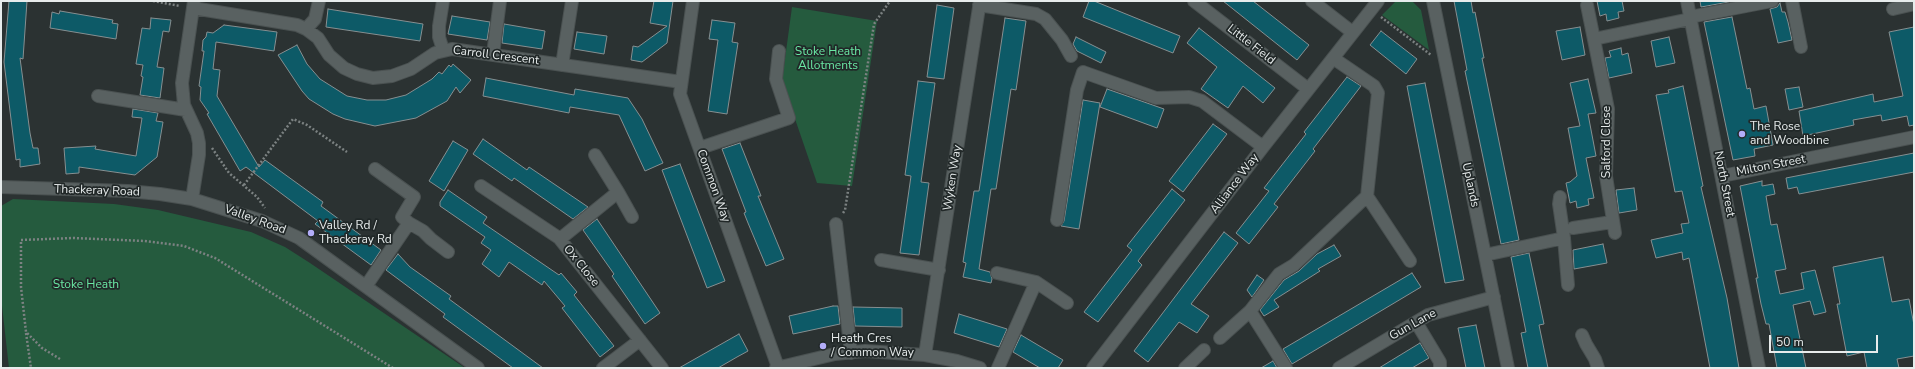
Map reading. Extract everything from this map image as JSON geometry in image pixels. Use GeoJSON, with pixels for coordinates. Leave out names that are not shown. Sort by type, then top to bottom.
{"type":"FeatureCollection","features":[{"type":"Feature","properties":{"kind":"street"},"geometry":{"type":"LineString","coordinates":[[306,29],[315,20],[320,1]]}},
{"type":"Feature","properties":{"kind":"street"},"geometry":{"type":"LineString","coordinates":[[443,1],[439,26],[439,37],[443,50]]}},
{"type":"Feature","properties":{"kind":"street"},"geometry":{"type":"LineString","coordinates":[[493,54],[500,1]]}},
{"type":"Feature","properties":{"kind":"street"},"geometry":{"type":"LineString","coordinates":[[562,65],[572,1]]}},
{"type":"Feature","properties":{"kind":"street","name":"Common Way"},"geometry":{"type":"LineString","coordinates":[[693,1],[680,94],[777,368]]}},
{"type":"Feature","properties":{"kind":"street","name":"Little Field"},"geometry":{"type":"LineString","coordinates":[[1194,1],[1308,89]]}},
{"type":"Feature","properties":{"kind":"street"},"geometry":{"type":"LineString","coordinates":[[1312,1],[1352,32]]}},
{"type":"Feature","properties":{"kind":"street","name":"Uplands"},"geometry":{"type":"LineString","coordinates":[[1433,1],[1508,368]]}},
{"type":"Feature","properties":{"kind":"street","name":"North Street"},"geometry":{"type":"LineString","coordinates":[[1687,1],[1759,368]]}},
{"type":"Feature","properties":{"kind":"street"},"geometry":{"type":"LineString","coordinates":[[1594,39],[1772,1]]}},
{"type":"Feature","properties":{"kind":"street"},"geometry":{"type":"LineString","coordinates":[[1792,1],[1801,47]]}},
{"type":"Feature","properties":{"kind":"street"},"geometry":{"type":"LineString","coordinates":[[980,3],[1036,14],[1046,19],[1062,40],[1071,56]]}},
{"type":"Feature","properties":{"kind":"street","name":"Wyken Way"},"geometry":{"type":"LineString","coordinates":[[925,355],[980,3]]}},
{"type":"Feature","properties":{"kind":"street","name":"Carroll Crescent"},"geometry":{"type":"LineString","coordinates":[[193,4],[288,23],[306,29],[318,38],[329,55],[344,68],[357,74],[373,78],[392,76],[411,70],[426,58],[443,50],[460,49],[681,82]]}},
{"type":"Feature","properties":{"kind":"street"},"geometry":{"type":"LineString","coordinates":[[192,199],[200,155],[200,143],[186,110],[182,94],[182,83],[193,4]]}},
{"type":"Feature","properties":{"kind":"street"},"geometry":{"type":"LineString","coordinates":[[1893,9],[1914,4]]}},
{"type":"Feature","properties":{"kind":"street","name":"Alliance Way"},"geometry":{"type":"LineString","coordinates":[[1093,368],[1374,5]]}},
{"type":"Feature","properties":{"kind":"street","name":"Salford Close"},"geometry":{"type":"LineString","coordinates":[[1573,228],[1614,227],[1606,176],[1608,109],[1587,5]]}},
{"type":"Feature","properties":{"kind":"street"},"geometry":{"type":"LineString","coordinates":[[700,148],[788,118],[776,79],[779,51]]}},
{"type":"Feature","properties":{"kind":"street"},"geometry":{"type":"LineString","coordinates":[[1333,58],[1374,86],[1378,93],[1367,196],[1410,261]]}},
{"type":"Feature","properties":{"kind":"street"},"geometry":{"type":"LineString","coordinates":[[1056,220],[1077,90],[1083,72],[1156,98],[1195,98],[1208,104],[1263,147]]}},
{"type":"Feature","properties":{"kind":"street"},"geometry":{"type":"LineString","coordinates":[[98,96],[186,110]]}},
{"type":"Feature","properties":{"kind":"street","name":"Milton Street"},"geometry":{"type":"LineString","coordinates":[[1722,176],[1914,137]]}},
{"type":"Feature","properties":{"kind":"street"},"geometry":{"type":"LineString","coordinates":[[595,156],[632,217]]}},
{"type":"Feature","properties":{"kind":"street"},"geometry":{"type":"LineString","coordinates":[[375,169],[414,197],[402,217],[423,231],[431,240],[448,252]]}},
{"type":"Feature","properties":{"kind":"street","name":"Ox Close"},"geometry":{"type":"LineString","coordinates":[[481,186],[560,240],[662,368]]}},
{"type":"Feature","properties":{"kind":"street","name":"Thackeray Road"},"geometry":{"type":"LineString","coordinates":[[1,187],[128,191],[192,199]]}},
{"type":"Feature","properties":{"kind":"street"},"geometry":{"type":"LineString","coordinates":[[560,240],[618,192]]}},
{"type":"Feature","properties":{"kind":"street"},"geometry":{"type":"LineString","coordinates":[[1220,338],[1250,311],[1279,274],[1294,265],[1367,196]]}},
{"type":"Feature","properties":{"kind":"street"},"geometry":{"type":"LineString","coordinates":[[1560,197],[1559,204],[1564,238],[1568,285]]}},
{"type":"Feature","properties":{"kind":"street","name":"Valley Road"},"geometry":{"type":"LineString","coordinates":[[192,199],[234,211],[286,230],[366,286],[478,368]]}},
{"type":"Feature","properties":{"kind":"street"},"geometry":{"type":"LineString","coordinates":[[366,286],[409,223]]}},
{"type":"Feature","properties":{"kind":"street"},"geometry":{"type":"LineString","coordinates":[[836,224],[851,353]]}},
{"type":"Feature","properties":{"kind":"street"},"geometry":{"type":"LineString","coordinates":[[1485,255],[1564,238]]}},
{"type":"Feature","properties":{"kind":"street"},"geometry":{"type":"LineString","coordinates":[[881,260],[939,270]]}},
{"type":"Feature","properties":{"kind":"street"},"geometry":{"type":"LineString","coordinates":[[997,273],[1036,282],[1068,303]]}},
{"type":"Feature","properties":{"kind":"street"},"geometry":{"type":"LineString","coordinates":[[998,368],[1036,282]]}},
{"type":"Feature","properties":{"kind":"street","name":"Gun Lane"},"geometry":{"type":"LineString","coordinates":[[1339,368],[1434,312],[1494,297]]}},
{"type":"Feature","properties":{"kind":"street"},"geometry":{"type":"LineString","coordinates":[[1250,311],[1286,368]]}},
{"type":"Feature","properties":{"kind":"street"},"geometry":{"type":"LineString","coordinates":[[1416,322],[1440,362],[1440,368]]}},
{"type":"Feature","properties":{"kind":"street"},"geometry":{"type":"LineString","coordinates":[[1582,335],[1595,358],[1598,368]]}},
{"type":"Feature","properties":{"kind":"street"},"geometry":{"type":"LineString","coordinates":[[603,368],[640,340]]}},
{"type":"Feature","properties":{"kind":"street"},"geometry":{"type":"LineString","coordinates":[[1185,368],[1204,350]]}},
{"type":"Feature","properties":{"kind":"street"},"geometry":{"type":"LineString","coordinates":[[777,368],[835,354],[865,351],[925,355],[957,361],[980,368]]}},
{"type":"Feature","properties":{"kind":"path"},"geometry":{"type":"LineString","coordinates":[[153,1],[193,4]]}},
{"type":"Feature","properties":{"kind":"path"},"geometry":{"type":"LineString","coordinates":[[836,224],[845,210],[874,24],[890,1]]}},
{"type":"Feature","properties":{"kind":"path"},"geometry":{"type":"LineString","coordinates":[[1374,5],[1446,66]]}},
{"type":"Feature","properties":{"kind":"path"},"geometry":{"type":"LineString","coordinates":[[244,185],[293,119],[307,125],[347,152]]}},
{"type":"Feature","properties":{"kind":"path"},"geometry":{"type":"LineString","coordinates":[[196,131],[207,142],[229,173],[257,197],[266,209]]}},
{"type":"Feature","properties":{"kind":"path"},"geometry":{"type":"LineString","coordinates":[[31,368],[21,287],[21,240],[72,238],[144,241],[184,246],[215,258],[393,368]]}},
{"type":"Feature","properties":{"kind":"path"},"geometry":{"type":"LineString","coordinates":[[26,332],[42,348],[60,359]]}},
{"type":"Feature","properties":{"kind":"green space"},"geometry":{"type":"Polygon","coordinates":[[[1396,1],[1412,1],[1421,10],[1429,50],[1382,15],[1396,1]]]}},
{"type":"Feature","properties":{"kind":"green space","name":"Stoke Heath Allotments"},"geometry":{"type":"Polygon","coordinates":[[[792,7],[877,21],[852,186],[817,183],[782,81],[792,7]]]}},
{"type":"Feature","properties":{"kind":"green space","name":"Stoke Heath"},"geometry":{"type":"Polygon","coordinates":[[[13,199],[114,204],[158,210],[251,232],[285,247],[465,368],[9,368],[1,297],[1,206],[13,199]]]}},
{"type":"Feature","properties":{"kind":"building"},"geometry":{"type":"Polygon","coordinates":[[[9,1],[27,1],[23,59],[20,58],[30,133],[33,148],[38,148],[40,164],[20,167],[20,159],[16,160],[4,62],[9,1]]]}},
{"type":"Feature","properties":{"kind":"building"},"geometry":{"type":"Polygon","coordinates":[[[654,1],[673,1],[667,43],[642,62],[631,60],[633,46],[638,47],[667,26],[650,23],[654,1]]]}},
{"type":"Feature","properties":{"kind":"building"},"geometry":{"type":"Polygon","coordinates":[[[1089,1],[1094,1],[1180,36],[1173,53],[1083,17],[1089,1]]]}},
{"type":"Feature","properties":{"kind":"building"},"geometry":{"type":"Polygon","coordinates":[[[1223,1],[1253,1],[1309,45],[1297,60],[1223,1]]]}},
{"type":"Feature","properties":{"kind":"building"},"geometry":{"type":"Polygon","coordinates":[[[1454,1],[1471,1],[1473,13],[1475,12],[1484,58],[1482,58],[1519,240],[1501,244],[1465,71],[1467,70],[1454,1]]]}},
{"type":"Feature","properties":{"kind":"building"},"geometry":{"type":"Polygon","coordinates":[[[1597,1],[1622,1],[1624,11],[1618,12],[1619,18],[1607,21],[1606,14],[1600,16],[1597,1]]]}},
{"type":"Feature","properties":{"kind":"building"},"geometry":{"type":"Polygon","coordinates":[[[1700,1],[1728,1],[1729,2],[1701,7],[1700,1]]]}},
{"type":"Feature","properties":{"kind":"building"},"geometry":{"type":"Polygon","coordinates":[[[1780,3],[1782,12],[1785,12],[1792,40],[1778,43],[1770,9],[1777,7],[1780,3]]]}},
{"type":"Feature","properties":{"kind":"building"},"geometry":{"type":"Polygon","coordinates":[[[937,5],[954,8],[944,79],[927,77],[937,5]]]}},
{"type":"Feature","properties":{"kind":"building"},"geometry":{"type":"Polygon","coordinates":[[[328,9],[423,24],[420,41],[326,27],[328,9]]]}},
{"type":"Feature","properties":{"kind":"building"},"geometry":{"type":"Polygon","coordinates":[[[60,11],[113,20],[112,23],[118,24],[116,39],[50,28],[52,12],[59,14],[60,11]]]}},
{"type":"Feature","properties":{"kind":"building"},"geometry":{"type":"Polygon","coordinates":[[[452,16],[490,22],[487,40],[448,34],[452,16]]]}},
{"type":"Feature","properties":{"kind":"building"},"geometry":{"type":"Polygon","coordinates":[[[1732,17],[1747,89],[1750,88],[1754,109],[1766,106],[1773,145],[1754,149],[1755,156],[1733,160],[1704,22],[1732,17]]]}},
{"type":"Feature","properties":{"kind":"building"},"geometry":{"type":"Polygon","coordinates":[[[151,18],[171,20],[169,32],[163,31],[157,67],[164,68],[160,98],[140,95],[143,65],[136,64],[142,28],[150,29],[151,18]]]}},
{"type":"Feature","properties":{"kind":"building"},"geometry":{"type":"Polygon","coordinates":[[[1005,18],[1026,21],[1016,90],[1011,89],[996,189],[991,189],[979,269],[990,272],[992,279],[991,283],[963,277],[966,263],[963,262],[974,191],[979,191],[1005,18]]]}},
{"type":"Feature","properties":{"kind":"building"},"geometry":{"type":"Polygon","coordinates":[[[712,20],[735,23],[732,42],[738,43],[727,114],[708,111],[718,40],[709,39],[712,20]]]}},
{"type":"Feature","properties":{"kind":"building"},"geometry":{"type":"Polygon","coordinates":[[[504,24],[545,31],[542,49],[502,43],[504,24]]]}},
{"type":"Feature","properties":{"kind":"building"},"geometry":{"type":"Polygon","coordinates":[[[224,25],[277,32],[274,51],[216,42],[213,69],[220,70],[217,96],[259,167],[265,160],[323,202],[321,206],[381,250],[371,265],[315,224],[318,221],[246,167],[240,171],[207,114],[209,113],[200,100],[201,87],[199,86],[204,51],[202,51],[203,40],[206,37],[207,32],[213,33],[224,25]]]}},
{"type":"Feature","properties":{"kind":"building"},"geometry":{"type":"Polygon","coordinates":[[[1580,27],[1585,55],[1562,60],[1556,31],[1580,27]]]}},
{"type":"Feature","properties":{"kind":"building"},"geometry":{"type":"Polygon","coordinates":[[[1914,27],[1914,125],[1909,126],[1907,116],[1882,121],[1881,115],[1853,120],[1854,125],[1803,136],[1799,111],[1873,94],[1874,102],[1903,96],[1889,32],[1914,27]]]}},
{"type":"Feature","properties":{"kind":"building"},"geometry":{"type":"Polygon","coordinates":[[[1199,28],[1275,88],[1263,103],[1243,86],[1228,108],[1201,89],[1217,67],[1187,43],[1199,28]]]}},
{"type":"Feature","properties":{"kind":"building"},"geometry":{"type":"Polygon","coordinates":[[[1381,31],[1417,59],[1406,74],[1370,45],[1381,31]]]}},
{"type":"Feature","properties":{"kind":"building"},"geometry":{"type":"Polygon","coordinates":[[[577,32],[607,36],[604,54],[574,49],[577,32]]]}},
{"type":"Feature","properties":{"kind":"building"},"geometry":{"type":"Polygon","coordinates":[[[1076,37],[1106,52],[1101,63],[1077,51],[1073,44],[1076,37]]]}},
{"type":"Feature","properties":{"kind":"building"},"geometry":{"type":"Polygon","coordinates":[[[1669,37],[1675,63],[1656,67],[1651,41],[1669,37]]]}},
{"type":"Feature","properties":{"kind":"building"},"geometry":{"type":"Polygon","coordinates":[[[297,45],[307,64],[320,79],[347,96],[367,100],[386,100],[406,95],[432,79],[439,72],[442,74],[449,65],[451,67],[453,64],[471,80],[460,93],[456,87],[447,101],[416,118],[375,126],[345,119],[333,114],[309,99],[278,55],[297,45]]]}},
{"type":"Feature","properties":{"kind":"building"},"geometry":{"type":"Polygon","coordinates":[[[1621,48],[1622,55],[1628,53],[1632,73],[1609,78],[1605,58],[1611,57],[1609,51],[1621,48]]]}},
{"type":"Feature","properties":{"kind":"building"},"geometry":{"type":"Polygon","coordinates":[[[1347,77],[1361,86],[1313,149],[1315,151],[1274,204],[1278,207],[1249,244],[1236,233],[1269,191],[1264,188],[1306,134],[1304,132],[1347,77]]]}},
{"type":"Feature","properties":{"kind":"building"},"geometry":{"type":"Polygon","coordinates":[[[486,78],[574,95],[575,89],[628,98],[642,119],[663,163],[645,171],[619,115],[570,107],[569,113],[483,96],[486,78]]]}},
{"type":"Feature","properties":{"kind":"building"},"geometry":{"type":"Polygon","coordinates":[[[1588,79],[1596,113],[1588,114],[1596,156],[1586,158],[1594,198],[1588,199],[1589,205],[1577,208],[1576,201],[1570,203],[1566,183],[1570,182],[1577,176],[1568,128],[1580,126],[1570,83],[1588,79]]]}},
{"type":"Feature","properties":{"kind":"building"},"geometry":{"type":"Polygon","coordinates":[[[918,81],[935,83],[921,182],[929,183],[919,255],[900,253],[911,176],[905,175],[918,81]]]}},
{"type":"Feature","properties":{"kind":"building"},"geometry":{"type":"Polygon","coordinates":[[[1425,83],[1464,280],[1445,283],[1407,86],[1425,83]]]}},
{"type":"Feature","properties":{"kind":"building"},"geometry":{"type":"Polygon","coordinates":[[[1683,86],[1703,186],[1701,187],[1727,298],[1739,368],[1710,368],[1689,258],[1683,260],[1682,252],[1656,258],[1651,240],[1683,233],[1681,224],[1689,223],[1682,191],[1675,192],[1656,95],[1669,93],[1668,90],[1683,86]]]}},
{"type":"Feature","properties":{"kind":"building"},"geometry":{"type":"Polygon","coordinates":[[[1799,87],[1803,107],[1789,110],[1785,89],[1799,87]]]}},
{"type":"Feature","properties":{"kind":"building"},"geometry":{"type":"Polygon","coordinates":[[[1107,89],[1164,109],[1157,128],[1100,107],[1107,89]]]}},
{"type":"Feature","properties":{"kind":"building"},"geometry":{"type":"Polygon","coordinates":[[[1083,100],[1100,103],[1079,229],[1061,226],[1064,221],[1083,100]]]}},
{"type":"Feature","properties":{"kind":"building"},"geometry":{"type":"Polygon","coordinates":[[[133,109],[158,113],[156,121],[163,122],[157,157],[135,175],[79,167],[79,173],[66,174],[64,148],[96,146],[95,149],[136,156],[142,118],[132,117],[133,109]]]}},
{"type":"Feature","properties":{"kind":"building"},"geometry":{"type":"Polygon","coordinates":[[[1213,124],[1227,134],[1183,192],[1169,181],[1213,124]]]}},
{"type":"Feature","properties":{"kind":"building"},"geometry":{"type":"Polygon","coordinates":[[[483,139],[527,170],[529,167],[588,207],[573,219],[514,178],[512,181],[473,154],[483,139]]]}},
{"type":"Feature","properties":{"kind":"building"},"geometry":{"type":"Polygon","coordinates":[[[453,141],[468,150],[444,191],[429,181],[453,141]]]}},
{"type":"Feature","properties":{"kind":"building"},"geometry":{"type":"Polygon","coordinates":[[[740,143],[761,196],[758,196],[784,259],[766,266],[744,213],[746,212],[722,149],[740,143]]]}},
{"type":"Feature","properties":{"kind":"building"},"geometry":{"type":"Polygon","coordinates":[[[1914,153],[1914,172],[1799,194],[1797,187],[1788,189],[1786,178],[1914,153]]]}},
{"type":"Feature","properties":{"kind":"building"},"geometry":{"type":"Polygon","coordinates":[[[680,164],[725,281],[707,288],[662,170],[680,164]]]}},
{"type":"Feature","properties":{"kind":"building"},"geometry":{"type":"Polygon","coordinates":[[[1762,181],[1762,186],[1773,184],[1775,194],[1766,196],[1771,225],[1777,224],[1786,269],[1775,271],[1780,294],[1804,289],[1801,273],[1815,270],[1826,312],[1814,315],[1810,301],[1793,305],[1806,368],[1777,368],[1769,324],[1766,324],[1761,304],[1756,278],[1758,278],[1740,186],[1762,181]]]}},
{"type":"Feature","properties":{"kind":"building"},"geometry":{"type":"Polygon","coordinates":[[[1634,188],[1637,210],[1619,213],[1616,190],[1634,188]]]}},
{"type":"Feature","properties":{"kind":"building"},"geometry":{"type":"Polygon","coordinates":[[[1172,189],[1185,200],[1138,261],[1142,265],[1098,322],[1084,312],[1132,250],[1127,246],[1172,189]]]}},
{"type":"Feature","properties":{"kind":"building"},"geometry":{"type":"Polygon","coordinates":[[[448,190],[487,217],[483,223],[559,275],[561,273],[577,292],[574,295],[614,346],[600,357],[562,308],[565,306],[544,281],[542,285],[509,262],[499,277],[482,264],[491,250],[481,243],[485,237],[440,206],[440,202],[448,190]]]}},
{"type":"Feature","properties":{"kind":"building"},"geometry":{"type":"Polygon","coordinates":[[[597,219],[660,313],[645,324],[612,276],[614,274],[583,230],[597,219]]]}},
{"type":"Feature","properties":{"kind":"building"},"geometry":{"type":"Polygon","coordinates":[[[1224,232],[1238,243],[1191,304],[1209,316],[1197,333],[1179,322],[1148,362],[1134,351],[1224,232]]]}},
{"type":"Feature","properties":{"kind":"building"},"geometry":{"type":"Polygon","coordinates":[[[1603,244],[1607,263],[1574,269],[1573,250],[1603,244]]]}},
{"type":"Feature","properties":{"kind":"building"},"geometry":{"type":"Polygon","coordinates":[[[1334,245],[1341,256],[1318,269],[1320,271],[1274,300],[1279,307],[1264,316],[1260,310],[1284,280],[1299,271],[1317,254],[1334,245]]]}},
{"type":"Feature","properties":{"kind":"building"},"geometry":{"type":"Polygon","coordinates":[[[1529,253],[1544,324],[1539,325],[1548,368],[1528,368],[1521,333],[1526,332],[1511,257],[1529,253]]]}},
{"type":"Feature","properties":{"kind":"building"},"geometry":{"type":"Polygon","coordinates":[[[398,254],[410,267],[451,296],[449,299],[543,368],[513,368],[443,317],[445,314],[386,270],[398,254]]]}},
{"type":"Feature","properties":{"kind":"building"},"geometry":{"type":"Polygon","coordinates":[[[1883,257],[1892,302],[1909,299],[1914,325],[1914,356],[1897,359],[1899,368],[1867,368],[1864,352],[1847,356],[1837,304],[1840,304],[1833,267],[1883,257]]]}},
{"type":"Feature","properties":{"kind":"building"},"geometry":{"type":"Polygon","coordinates":[[[1412,273],[1421,287],[1292,364],[1283,349],[1412,273]]]}},
{"type":"Feature","properties":{"kind":"building"},"geometry":{"type":"Polygon","coordinates":[[[1257,275],[1264,280],[1252,297],[1247,290],[1257,275]]]}},
{"type":"Feature","properties":{"kind":"building"},"geometry":{"type":"Polygon","coordinates":[[[838,306],[840,324],[793,334],[789,316],[838,306]]]}},
{"type":"Feature","properties":{"kind":"building"},"geometry":{"type":"Polygon","coordinates":[[[853,307],[902,308],[902,327],[855,326],[853,307]]]}},
{"type":"Feature","properties":{"kind":"building"},"geometry":{"type":"Polygon","coordinates":[[[959,314],[1007,329],[999,347],[954,333],[959,314]]]}},
{"type":"Feature","properties":{"kind":"building"},"geometry":{"type":"Polygon","coordinates":[[[1476,325],[1485,368],[1466,368],[1458,328],[1476,325]]]}},
{"type":"Feature","properties":{"kind":"building"},"geometry":{"type":"Polygon","coordinates":[[[739,334],[748,351],[718,368],[679,368],[739,334]]]}},
{"type":"Feature","properties":{"kind":"building"},"geometry":{"type":"Polygon","coordinates":[[[1021,335],[1063,360],[1058,368],[1040,368],[1013,352],[1021,335]]]}},
{"type":"Feature","properties":{"kind":"building"},"geometry":{"type":"Polygon","coordinates":[[[1420,343],[1429,358],[1412,368],[1379,368],[1420,343]]]}},
{"type":"Feature","properties":{"kind":"building"},"geometry":{"type":"Polygon","coordinates":[[[1273,361],[1277,368],[1261,368],[1273,361]]]}},
{"type":"Feature","properties":{"kind":"place","name":"The Rose and Woodbine"},"geometry":{"type":"Point","coordinates":[1742,134]}},
{"type":"Feature","properties":{"kind":"place","name":"Valley Rd / Thackeray Rd"},"geometry":{"type":"Point","coordinates":[311,233]}},
{"type":"Feature","properties":{"kind":"place","name":"Heath Cres / Common Way"},"geometry":{"type":"Point","coordinates":[823,346]}}]}
